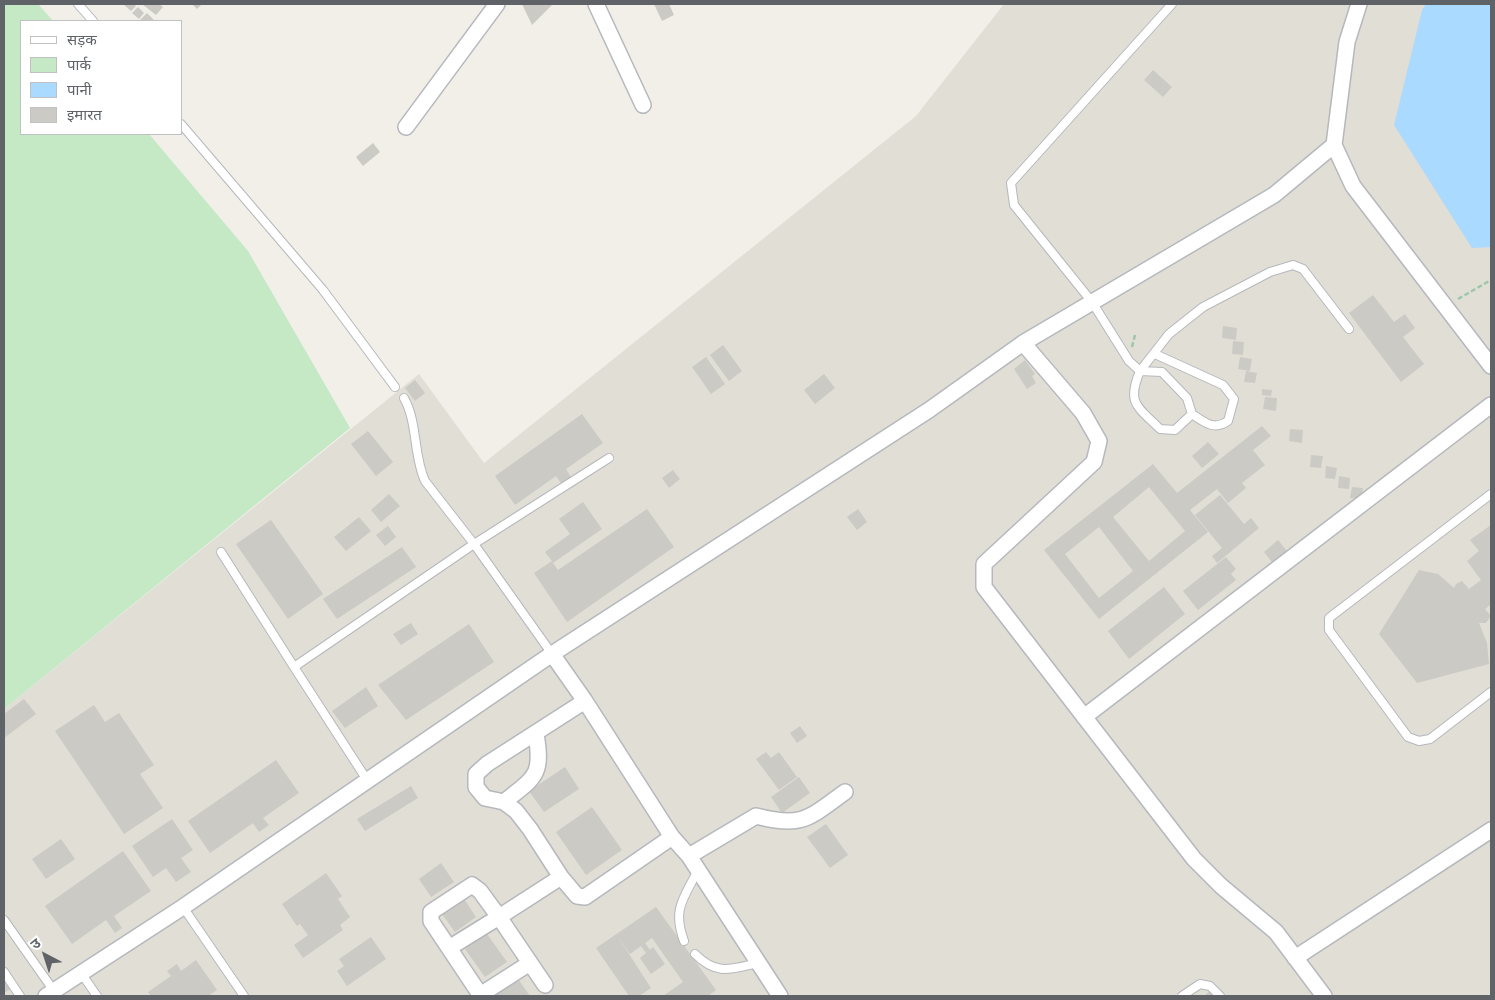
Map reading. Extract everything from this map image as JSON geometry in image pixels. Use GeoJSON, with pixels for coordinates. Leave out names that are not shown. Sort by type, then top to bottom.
{"type":"FeatureCollection","features":[{"type":"Feature","properties":{"kind":"street"},"geometry":{"type":"LineString","coordinates":[[406,127],[496,4]]}},
{"type":"Feature","properties":{"kind":"street"},"geometry":{"type":"LineString","coordinates":[[596,4],[643,105]]}},
{"type":"Feature","properties":{"kind":"street"},"geometry":{"type":"LineString","coordinates":[[1359,4],[1347,42],[1334,145],[1353,186],[1491,366]]}},
{"type":"Feature","properties":{"kind":"street"},"geometry":{"type":"LineString","coordinates":[[50,994],[182,907],[552,654],[929,410],[1023,344],[1274,195],[1334,145]]}},
{"type":"Feature","properties":{"kind":"street"},"geometry":{"type":"LineString","coordinates":[[1023,344],[1083,413],[1098,441],[1094,462],[984,564],[984,587],[1194,859],[1221,886],[1276,932],[1324,996]]}},
{"type":"Feature","properties":{"kind":"street"},"geometry":{"type":"LineString","coordinates":[[1084,717],[1491,405]]}},
{"type":"Feature","properties":{"kind":"street"},"geometry":{"type":"LineString","coordinates":[[552,654],[585,701],[672,837],[689,856],[780,996]]}},
{"type":"Feature","properties":{"kind":"street"},"geometry":{"type":"LineString","coordinates":[[585,701],[487,764],[476,774],[476,787],[485,798],[504,802],[516,811],[561,877],[577,896],[585,897],[672,837]]}},
{"type":"Feature","properties":{"kind":"street"},"geometry":{"type":"LineString","coordinates":[[504,802],[532,779],[539,768],[536,734]]}},
{"type":"Feature","properties":{"kind":"street"},"geometry":{"type":"LineString","coordinates":[[689,856],[756,816],[780,822],[798,822],[822,809],[844,792]]}},
{"type":"Feature","properties":{"kind":"street"},"geometry":{"type":"LineString","coordinates":[[1295,958],[1491,830]]}},
{"type":"Feature","properties":{"kind":"street"},"geometry":{"type":"LineString","coordinates":[[449,948],[561,877]]}},
{"type":"Feature","properties":{"kind":"street"},"geometry":{"type":"LineString","coordinates":[[530,963],[480,996],[431,921],[431,912],[464,888],[472,886],[480,891],[499,917],[530,963],[545,986]]}},
{"type":"Feature","properties":{"kind":"lane"},"geometry":{"type":"LineString","coordinates":[[78,4],[93,20]]}},
{"type":"Feature","properties":{"kind":"lane"},"geometry":{"type":"LineString","coordinates":[[1155,354],[1223,385],[1234,398],[1228,421],[1213,427],[1192,414],[1187,398],[1162,372],[1140,371],[1129,361],[1092,302],[1014,205],[1011,183],[1172,4]]}},
{"type":"Feature","properties":{"kind":"lane"},"geometry":{"type":"LineString","coordinates":[[182,125],[323,290],[395,387]]}},
{"type":"Feature","properties":{"kind":"lane"},"geometry":{"type":"LineString","coordinates":[[1192,414],[1175,430],[1160,429],[1137,405],[1132,395],[1132,388],[1140,371],[1169,334],[1203,307],[1270,272],[1293,265],[1303,269],[1349,329]]}},
{"type":"Feature","properties":{"kind":"lane"},"geometry":{"type":"LineString","coordinates":[[404,398],[410,411],[420,471],[425,480],[474,544],[552,654]]}},
{"type":"Feature","properties":{"kind":"lane"},"geometry":{"type":"LineString","coordinates":[[294,667],[474,544],[609,458]]}},
{"type":"Feature","properties":{"kind":"lane"},"geometry":{"type":"LineString","coordinates":[[1491,494],[1329,618],[1329,630],[1408,737],[1418,741],[1430,739],[1491,692]]}},
{"type":"Feature","properties":{"kind":"lane"},"geometry":{"type":"LineString","coordinates":[[221,552],[367,780]]}},
{"type":"Feature","properties":{"kind":"lane"},"geometry":{"type":"LineString","coordinates":[[684,941],[678,924],[679,910],[698,870]]}},
{"type":"Feature","properties":{"kind":"lane"},"geometry":{"type":"LineString","coordinates":[[182,907],[244,996]]}},
{"type":"Feature","properties":{"kind":"lane"},"geometry":{"type":"LineString","coordinates":[[4,920],[50,994]]}},
{"type":"Feature","properties":{"kind":"lane"},"geometry":{"type":"LineString","coordinates":[[695,954],[713,969],[727,970],[758,963]]}},
{"type":"Feature","properties":{"kind":"lane"},"geometry":{"type":"LineString","coordinates":[[4,972],[20,996]]}},
{"type":"Feature","properties":{"kind":"lane"},"geometry":{"type":"LineString","coordinates":[[82,973],[97,996]]}},
{"type":"Feature","properties":{"kind":"lane"},"geometry":{"type":"LineString","coordinates":[[1182,996],[1200,984],[1210,986],[1220,996]]}},
{"type":"Feature","properties":{"kind":"path"},"geometry":{"type":"LineString","coordinates":[[1446,307],[1474,288],[1491,280]]}},
{"type":"Feature","properties":{"kind":"shaded area"},"geometry":{"type":"Polygon","coordinates":[[[1004,4],[1491,4],[1491,996],[4,996],[4,709],[419,374],[484,463],[916,116],[1004,4]]]}},
{"type":"Feature","properties":{"kind":"green space"},"geometry":{"type":"Polygon","coordinates":[[[4,4],[38,4],[52,20],[20,20],[20,135],[150,135],[248,251],[350,428],[4,709],[4,4]]]}},
{"type":"Feature","properties":{"kind":"water"},"geometry":{"type":"Polygon","coordinates":[[[1426,4],[1491,4],[1491,247],[1472,248],[1394,125],[1422,10],[1426,4]]]}},
{"type":"Feature","properties":{"kind":"building"},"geometry":{"type":"Polygon","coordinates":[[[123,4],[133,4],[136,6],[131,11],[123,4]]]}},
{"type":"Feature","properties":{"kind":"building"},"geometry":{"type":"Polygon","coordinates":[[[142,4],[159,4],[163,7],[156,15],[142,4]]]}},
{"type":"Feature","properties":{"kind":"building"},"geometry":{"type":"Polygon","coordinates":[[[192,4],[202,4],[197,9],[192,4]]]}},
{"type":"Feature","properties":{"kind":"building"},"geometry":{"type":"Polygon","coordinates":[[[522,4],[553,4],[532,25],[522,4]]]}},
{"type":"Feature","properties":{"kind":"building"},"geometry":{"type":"Polygon","coordinates":[[[654,4],[669,4],[674,15],[662,21],[654,4]]]}},
{"type":"Feature","properties":{"kind":"building"},"geometry":{"type":"Polygon","coordinates":[[[138,7],[144,13],[139,19],[132,13],[138,7]]]}},
{"type":"Feature","properties":{"kind":"building"},"geometry":{"type":"Polygon","coordinates":[[[147,13],[154,20],[140,20],[147,13]]]}},
{"type":"Feature","properties":{"kind":"building"},"geometry":{"type":"Polygon","coordinates":[[[1153,70],[1172,87],[1163,97],[1144,80],[1153,70]]]}},
{"type":"Feature","properties":{"kind":"building"},"geometry":{"type":"Polygon","coordinates":[[[373,143],[380,152],[363,166],[356,157],[373,143]]]}},
{"type":"Feature","properties":{"kind":"building"},"geometry":{"type":"Polygon","coordinates":[[[1373,295],[1394,322],[1405,314],[1415,328],[1403,337],[1424,364],[1401,382],[1349,313],[1373,295]]]}},
{"type":"Feature","properties":{"kind":"building"},"geometry":{"type":"Polygon","coordinates":[[[1223,326],[1237,328],[1236,340],[1222,338],[1223,326]]]}},
{"type":"Feature","properties":{"kind":"building"},"geometry":{"type":"Polygon","coordinates":[[[1233,341],[1244,342],[1243,355],[1232,354],[1233,341]]]}},
{"type":"Feature","properties":{"kind":"building"},"geometry":{"type":"Polygon","coordinates":[[[723,345],[742,371],[729,381],[710,355],[723,345]]]}},
{"type":"Feature","properties":{"kind":"building"},"geometry":{"type":"Polygon","coordinates":[[[706,357],[725,384],[711,394],[692,367],[706,357]]]}},
{"type":"Feature","properties":{"kind":"building"},"geometry":{"type":"Polygon","coordinates":[[[1240,357],[1252,359],[1250,371],[1238,369],[1240,357]]]}},
{"type":"Feature","properties":{"kind":"building"},"geometry":{"type":"Polygon","coordinates":[[[1025,360],[1035,374],[1032,376],[1036,383],[1027,389],[1014,369],[1025,360]]]}},
{"type":"Feature","properties":{"kind":"building"},"geometry":{"type":"Polygon","coordinates":[[[1246,371],[1257,373],[1255,383],[1244,382],[1246,371]]]}},
{"type":"Feature","properties":{"kind":"building"},"geometry":{"type":"Polygon","coordinates":[[[824,374],[835,388],[815,404],[804,390],[824,374]]]}},
{"type":"Feature","properties":{"kind":"building"},"geometry":{"type":"Polygon","coordinates":[[[415,380],[425,393],[415,401],[405,388],[415,380]]]}},
{"type":"Feature","properties":{"kind":"building"},"geometry":{"type":"Polygon","coordinates":[[[1262,389],[1272,390],[1271,396],[1262,395],[1262,389]]]}},
{"type":"Feature","properties":{"kind":"building"},"geometry":{"type":"Polygon","coordinates":[[[1265,397],[1277,398],[1276,411],[1263,409],[1265,397]]]}},
{"type":"Feature","properties":{"kind":"building"},"geometry":{"type":"Polygon","coordinates":[[[582,414],[603,443],[566,469],[572,479],[563,486],[556,476],[515,505],[495,476],[582,414]]]}},
{"type":"Feature","properties":{"kind":"building"},"geometry":{"type":"Polygon","coordinates":[[[1262,426],[1271,436],[1253,450],[1265,465],[1242,483],[1246,488],[1228,503],[1217,489],[1190,510],[1208,532],[1099,619],[1044,550],[1153,464],[1177,493],[1262,426]],[[1149,487],[1113,517],[1149,561],[1185,531],[1149,487]],[[1099,527],[1065,554],[1099,598],[1133,571],[1099,527]]]}},
{"type":"Feature","properties":{"kind":"building"},"geometry":{"type":"Polygon","coordinates":[[[1290,429],[1303,430],[1302,443],[1289,441],[1290,429]]]}},
{"type":"Feature","properties":{"kind":"building"},"geometry":{"type":"Polygon","coordinates":[[[368,431],[393,462],[376,476],[351,444],[368,431]]]}},
{"type":"Feature","properties":{"kind":"building"},"geometry":{"type":"Polygon","coordinates":[[[1208,442],[1219,454],[1202,468],[1192,456],[1208,442]]]}},
{"type":"Feature","properties":{"kind":"building"},"geometry":{"type":"Polygon","coordinates":[[[1311,455],[1323,456],[1321,468],[1310,467],[1311,455]]]}},
{"type":"Feature","properties":{"kind":"building"},"geometry":{"type":"Polygon","coordinates":[[[1326,466],[1337,468],[1335,479],[1325,478],[1326,466]]]}},
{"type":"Feature","properties":{"kind":"building"},"geometry":{"type":"Polygon","coordinates":[[[673,470],[680,479],[669,488],[662,478],[673,470]]]}},
{"type":"Feature","properties":{"kind":"building"},"geometry":{"type":"Polygon","coordinates":[[[1339,476],[1350,478],[1349,489],[1338,488],[1339,476]]]}},
{"type":"Feature","properties":{"kind":"building"},"geometry":{"type":"Polygon","coordinates":[[[1352,487],[1363,488],[1362,499],[1350,498],[1352,487]]]}},
{"type":"Feature","properties":{"kind":"building"},"geometry":{"type":"Polygon","coordinates":[[[389,494],[400,506],[381,522],[371,510],[389,494]]]}},
{"type":"Feature","properties":{"kind":"building"},"geometry":{"type":"Polygon","coordinates":[[[1220,495],[1244,524],[1251,518],[1259,528],[1217,563],[1212,556],[1222,548],[1195,515],[1220,495]]]}},
{"type":"Feature","properties":{"kind":"building"},"geometry":{"type":"Polygon","coordinates":[[[583,502],[602,529],[553,563],[558,570],[647,509],[674,547],[567,622],[534,573],[552,561],[545,552],[570,534],[559,519],[583,502]]]}},
{"type":"Feature","properties":{"kind":"building"},"geometry":{"type":"Polygon","coordinates":[[[858,509],[867,522],[857,530],[847,517],[858,509]]]}},
{"type":"Feature","properties":{"kind":"building"},"geometry":{"type":"Polygon","coordinates":[[[359,517],[371,531],[346,551],[334,537],[359,517]]]}},
{"type":"Feature","properties":{"kind":"building"},"geometry":{"type":"Polygon","coordinates":[[[271,520],[323,594],[288,619],[236,544],[271,520]]]}},
{"type":"Feature","properties":{"kind":"building"},"geometry":{"type":"Polygon","coordinates":[[[1491,525],[1491,604],[1485,609],[1491,616],[1486,623],[1479,623],[1487,643],[1489,664],[1417,683],[1379,634],[1419,570],[1438,574],[1454,588],[1456,584],[1462,581],[1469,589],[1481,580],[1467,561],[1479,551],[1470,540],[1491,525]]]}},
{"type":"Feature","properties":{"kind":"building"},"geometry":{"type":"Polygon","coordinates":[[[388,526],[396,537],[385,546],[376,535],[388,526]]]}},
{"type":"Feature","properties":{"kind":"building"},"geometry":{"type":"Polygon","coordinates":[[[1278,540],[1290,555],[1275,566],[1264,552],[1278,540]]]}},
{"type":"Feature","properties":{"kind":"building"},"geometry":{"type":"Polygon","coordinates":[[[402,547],[416,567],[337,619],[323,599],[402,547]]]}},
{"type":"Feature","properties":{"kind":"building"},"geometry":{"type":"Polygon","coordinates":[[[1226,557],[1236,569],[1231,574],[1236,580],[1198,610],[1183,591],[1226,557]]]}},
{"type":"Feature","properties":{"kind":"building"},"geometry":{"type":"Polygon","coordinates":[[[1164,587],[1185,614],[1129,659],[1108,631],[1164,587]]]}},
{"type":"Feature","properties":{"kind":"building"},"geometry":{"type":"Polygon","coordinates":[[[411,623],[418,634],[401,645],[393,634],[411,623]]]}},
{"type":"Feature","properties":{"kind":"building"},"geometry":{"type":"Polygon","coordinates":[[[469,624],[494,662],[406,720],[378,685],[469,624]]]}},
{"type":"Feature","properties":{"kind":"building"},"geometry":{"type":"Polygon","coordinates":[[[366,687],[378,706],[345,728],[332,711],[366,687]]]}},
{"type":"Feature","properties":{"kind":"building"},"geometry":{"type":"Polygon","coordinates":[[[24,699],[36,714],[4,738],[4,714],[24,699]]]}},
{"type":"Feature","properties":{"kind":"building"},"geometry":{"type":"Polygon","coordinates":[[[94,705],[105,722],[119,713],[154,765],[140,774],[163,808],[124,834],[55,731],[94,705]]]}},
{"type":"Feature","properties":{"kind":"building"},"geometry":{"type":"Polygon","coordinates":[[[800,726],[807,736],[797,743],[790,733],[800,726]]]}},
{"type":"Feature","properties":{"kind":"building"},"geometry":{"type":"Polygon","coordinates":[[[766,752],[771,758],[779,752],[797,777],[779,790],[756,759],[766,752]]]}},
{"type":"Feature","properties":{"kind":"building"},"geometry":{"type":"Polygon","coordinates":[[[276,760],[299,793],[263,818],[269,825],[259,832],[253,823],[210,853],[188,821],[276,760]]]}},
{"type":"Feature","properties":{"kind":"building"},"geometry":{"type":"Polygon","coordinates":[[[565,767],[579,789],[544,812],[529,791],[565,767]]]}},
{"type":"Feature","properties":{"kind":"building"},"geometry":{"type":"Polygon","coordinates":[[[799,777],[810,793],[782,813],[771,797],[799,777]]]}},
{"type":"Feature","properties":{"kind":"building"},"geometry":{"type":"Polygon","coordinates":[[[411,786],[418,798],[365,831],[357,819],[411,786]]]}},
{"type":"Feature","properties":{"kind":"building"},"geometry":{"type":"Polygon","coordinates":[[[592,807],[622,850],[586,875],[556,832],[592,807]]]}},
{"type":"Feature","properties":{"kind":"building"},"geometry":{"type":"Polygon","coordinates":[[[172,819],[193,850],[181,858],[191,872],[176,882],[166,868],[153,877],[132,846],[172,819]]]}},
{"type":"Feature","properties":{"kind":"building"},"geometry":{"type":"Polygon","coordinates":[[[826,824],[848,855],[830,868],[807,837],[826,824]]]}},
{"type":"Feature","properties":{"kind":"building"},"geometry":{"type":"Polygon","coordinates":[[[61,839],[75,859],[46,879],[32,859],[61,839]]]}},
{"type":"Feature","properties":{"kind":"building"},"geometry":{"type":"Polygon","coordinates":[[[123,851],[151,891],[114,916],[122,928],[115,933],[106,920],[72,944],[45,906],[123,851]]]}},
{"type":"Feature","properties":{"kind":"building"},"geometry":{"type":"Polygon","coordinates":[[[441,863],[454,882],[431,897],[419,879],[441,863]]]}},
{"type":"Feature","properties":{"kind":"building"},"geometry":{"type":"Polygon","coordinates":[[[326,873],[342,896],[338,899],[350,917],[340,925],[343,930],[303,958],[294,945],[308,935],[300,924],[297,926],[282,904],[326,873]]]}},
{"type":"Feature","properties":{"kind":"building"},"geometry":{"type":"Polygon","coordinates":[[[464,899],[476,917],[455,932],[442,914],[464,899]]]}},
{"type":"Feature","properties":{"kind":"building"},"geometry":{"type":"Polygon","coordinates":[[[656,907],[716,990],[708,996],[663,996],[683,982],[652,938],[645,943],[650,950],[653,947],[665,964],[651,974],[640,958],[646,953],[641,946],[630,954],[618,937],[651,988],[639,996],[629,996],[596,948],[656,907]]]}},
{"type":"Feature","properties":{"kind":"building"},"geometry":{"type":"Polygon","coordinates":[[[487,934],[507,962],[485,977],[465,949],[487,934]]]}},
{"type":"Feature","properties":{"kind":"building"},"geometry":{"type":"Polygon","coordinates":[[[371,937],[386,959],[347,986],[337,971],[344,966],[339,959],[371,937]]]}},
{"type":"Feature","properties":{"kind":"building"},"geometry":{"type":"Polygon","coordinates":[[[196,960],[217,990],[208,996],[151,996],[148,992],[171,976],[167,971],[177,964],[181,971],[196,960]]]}},
{"type":"Feature","properties":{"kind":"building"},"geometry":{"type":"Polygon","coordinates":[[[518,979],[530,996],[498,996],[496,994],[518,979]]]}},
{"type":"Feature","properties":{"kind":"building"},"geometry":{"type":"Polygon","coordinates":[[[4,980],[10,989],[4,993],[4,980]]]}},
{"type":"Feature","properties":{"kind":"building"},"geometry":{"type":"Polygon","coordinates":[[[1211,990],[1216,996],[1204,996],[1211,990]]]}}]}
